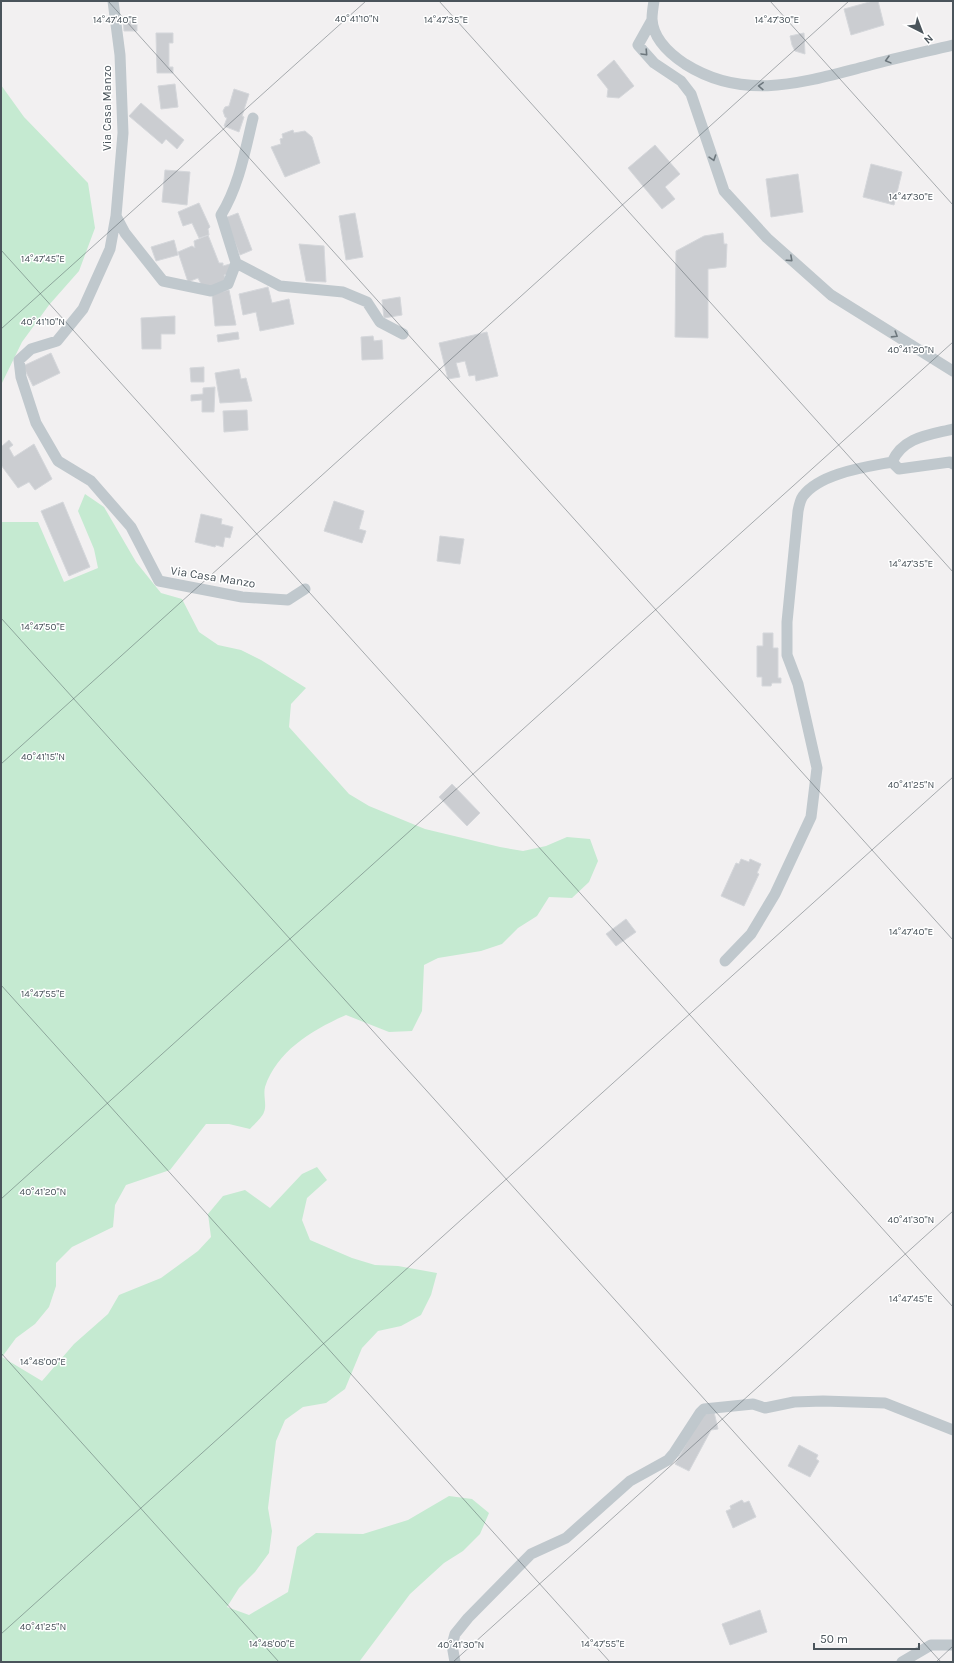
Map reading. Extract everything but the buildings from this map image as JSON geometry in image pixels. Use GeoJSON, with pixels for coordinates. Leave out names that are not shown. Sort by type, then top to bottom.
{"type":"FeatureCollection","features":[{"type":"Feature","properties":{"kind":"street","name":"Via Casa Manzo"},"geometry":{"type":"LineString","coordinates":[[113,1],[120,55],[123,133],[116,216],[110,249],[83,309],[57,341],[31,349],[19,360],[21,377],[36,423],[58,461],[91,481],[131,527],[160,582],[242,597],[288,600],[305,589]]}},
{"type":"Feature","properties":{"kind":"street"},"geometry":{"type":"LineString","coordinates":[[654,1],[652,20],[638,45],[654,63],[681,81],[691,94],[724,191],[766,238],[831,295],[953,371]]}},
{"type":"Feature","properties":{"kind":"street"},"geometry":{"type":"LineString","coordinates":[[652,20],[661,44],[680,61],[694,70],[724,82],[742,85],[767,86],[802,83],[896,58],[953,45]]}},
{"type":"Feature","properties":{"kind":"street"},"geometry":{"type":"LineString","coordinates":[[116,216],[125,233],[162,281],[211,291],[228,284],[236,263],[221,215],[230,201],[253,118]]}},
{"type":"Feature","properties":{"kind":"street"},"geometry":{"type":"LineString","coordinates":[[236,263],[280,286],[343,292],[367,302],[380,322],[403,334]]}},
{"type":"Feature","properties":{"kind":"street"},"geometry":{"type":"LineString","coordinates":[[892,462],[897,451],[915,438],[953,429]]}},
{"type":"Feature","properties":{"kind":"street"},"geometry":{"type":"LineString","coordinates":[[892,462],[899,469],[950,462],[953,464]]}},
{"type":"Feature","properties":{"kind":"street"},"geometry":{"type":"LineString","coordinates":[[725,961],[752,934],[775,894],[811,817],[817,768],[798,684],[788,655],[787,622],[798,511],[803,496],[823,480],[853,469],[892,462]]}},
{"type":"Feature","properties":{"kind":"street"},"geometry":{"type":"LineString","coordinates":[[455,1662],[452,1645],[455,1634],[468,1618],[531,1554],[566,1538],[630,1481],[668,1460],[704,1409],[753,1404],[765,1408],[794,1402],[823,1401],[885,1403],[953,1430]]}},
{"type":"Feature","properties":{"kind":"street"},"geometry":{"type":"LineString","coordinates":[[902,1662],[931,1646],[953,1645]]}},
{"type":"Feature","properties":{"kind":"green space"},"geometry":{"type":"Polygon","coordinates":[[[1,85],[24,117],[88,183],[95,228],[79,271],[49,305],[22,342],[1,385],[1,85]]]}},
{"type":"Feature","properties":{"kind":"green space"},"geometry":{"type":"Polygon","coordinates":[[[85,494],[104,507],[136,562],[161,593],[182,599],[199,632],[218,645],[241,650],[261,660],[306,688],[291,704],[289,727],[349,794],[369,806],[425,829],[500,847],[523,851],[546,846],[567,837],[590,839],[598,861],[589,882],[572,898],[549,897],[537,916],[518,928],[502,944],[481,951],[438,958],[424,965],[422,1011],[412,1031],[389,1032],[346,1015],[333,1021],[297,1043],[278,1063],[265,1087],[264,1112],[260,1119],[250,1129],[229,1124],[206,1124],[170,1170],[126,1185],[115,1205],[113,1227],[72,1247],[56,1263],[56,1286],[49,1307],[35,1324],[16,1338],[2,1357],[42,1381],[74,1344],[108,1314],[119,1295],[161,1278],[198,1251],[211,1237],[208,1214],[223,1196],[245,1190],[270,1208],[302,1174],[317,1167],[327,1180],[307,1198],[302,1220],[310,1240],[352,1258],[375,1265],[398,1266],[437,1273],[431,1295],[421,1315],[401,1326],[378,1331],[362,1348],[345,1389],[326,1403],[303,1407],[285,1420],[276,1441],[268,1508],[272,1531],[269,1553],[255,1572],[239,1588],[227,1607],[249,1615],[288,1592],[297,1547],[316,1533],[363,1534],[408,1520],[449,1496],[472,1499],[489,1513],[480,1534],[463,1551],[444,1563],[410,1594],[359,1662],[1,1662],[1,522],[38,522],[64,582],[98,568],[94,549],[78,511],[85,494]]]}}]}
